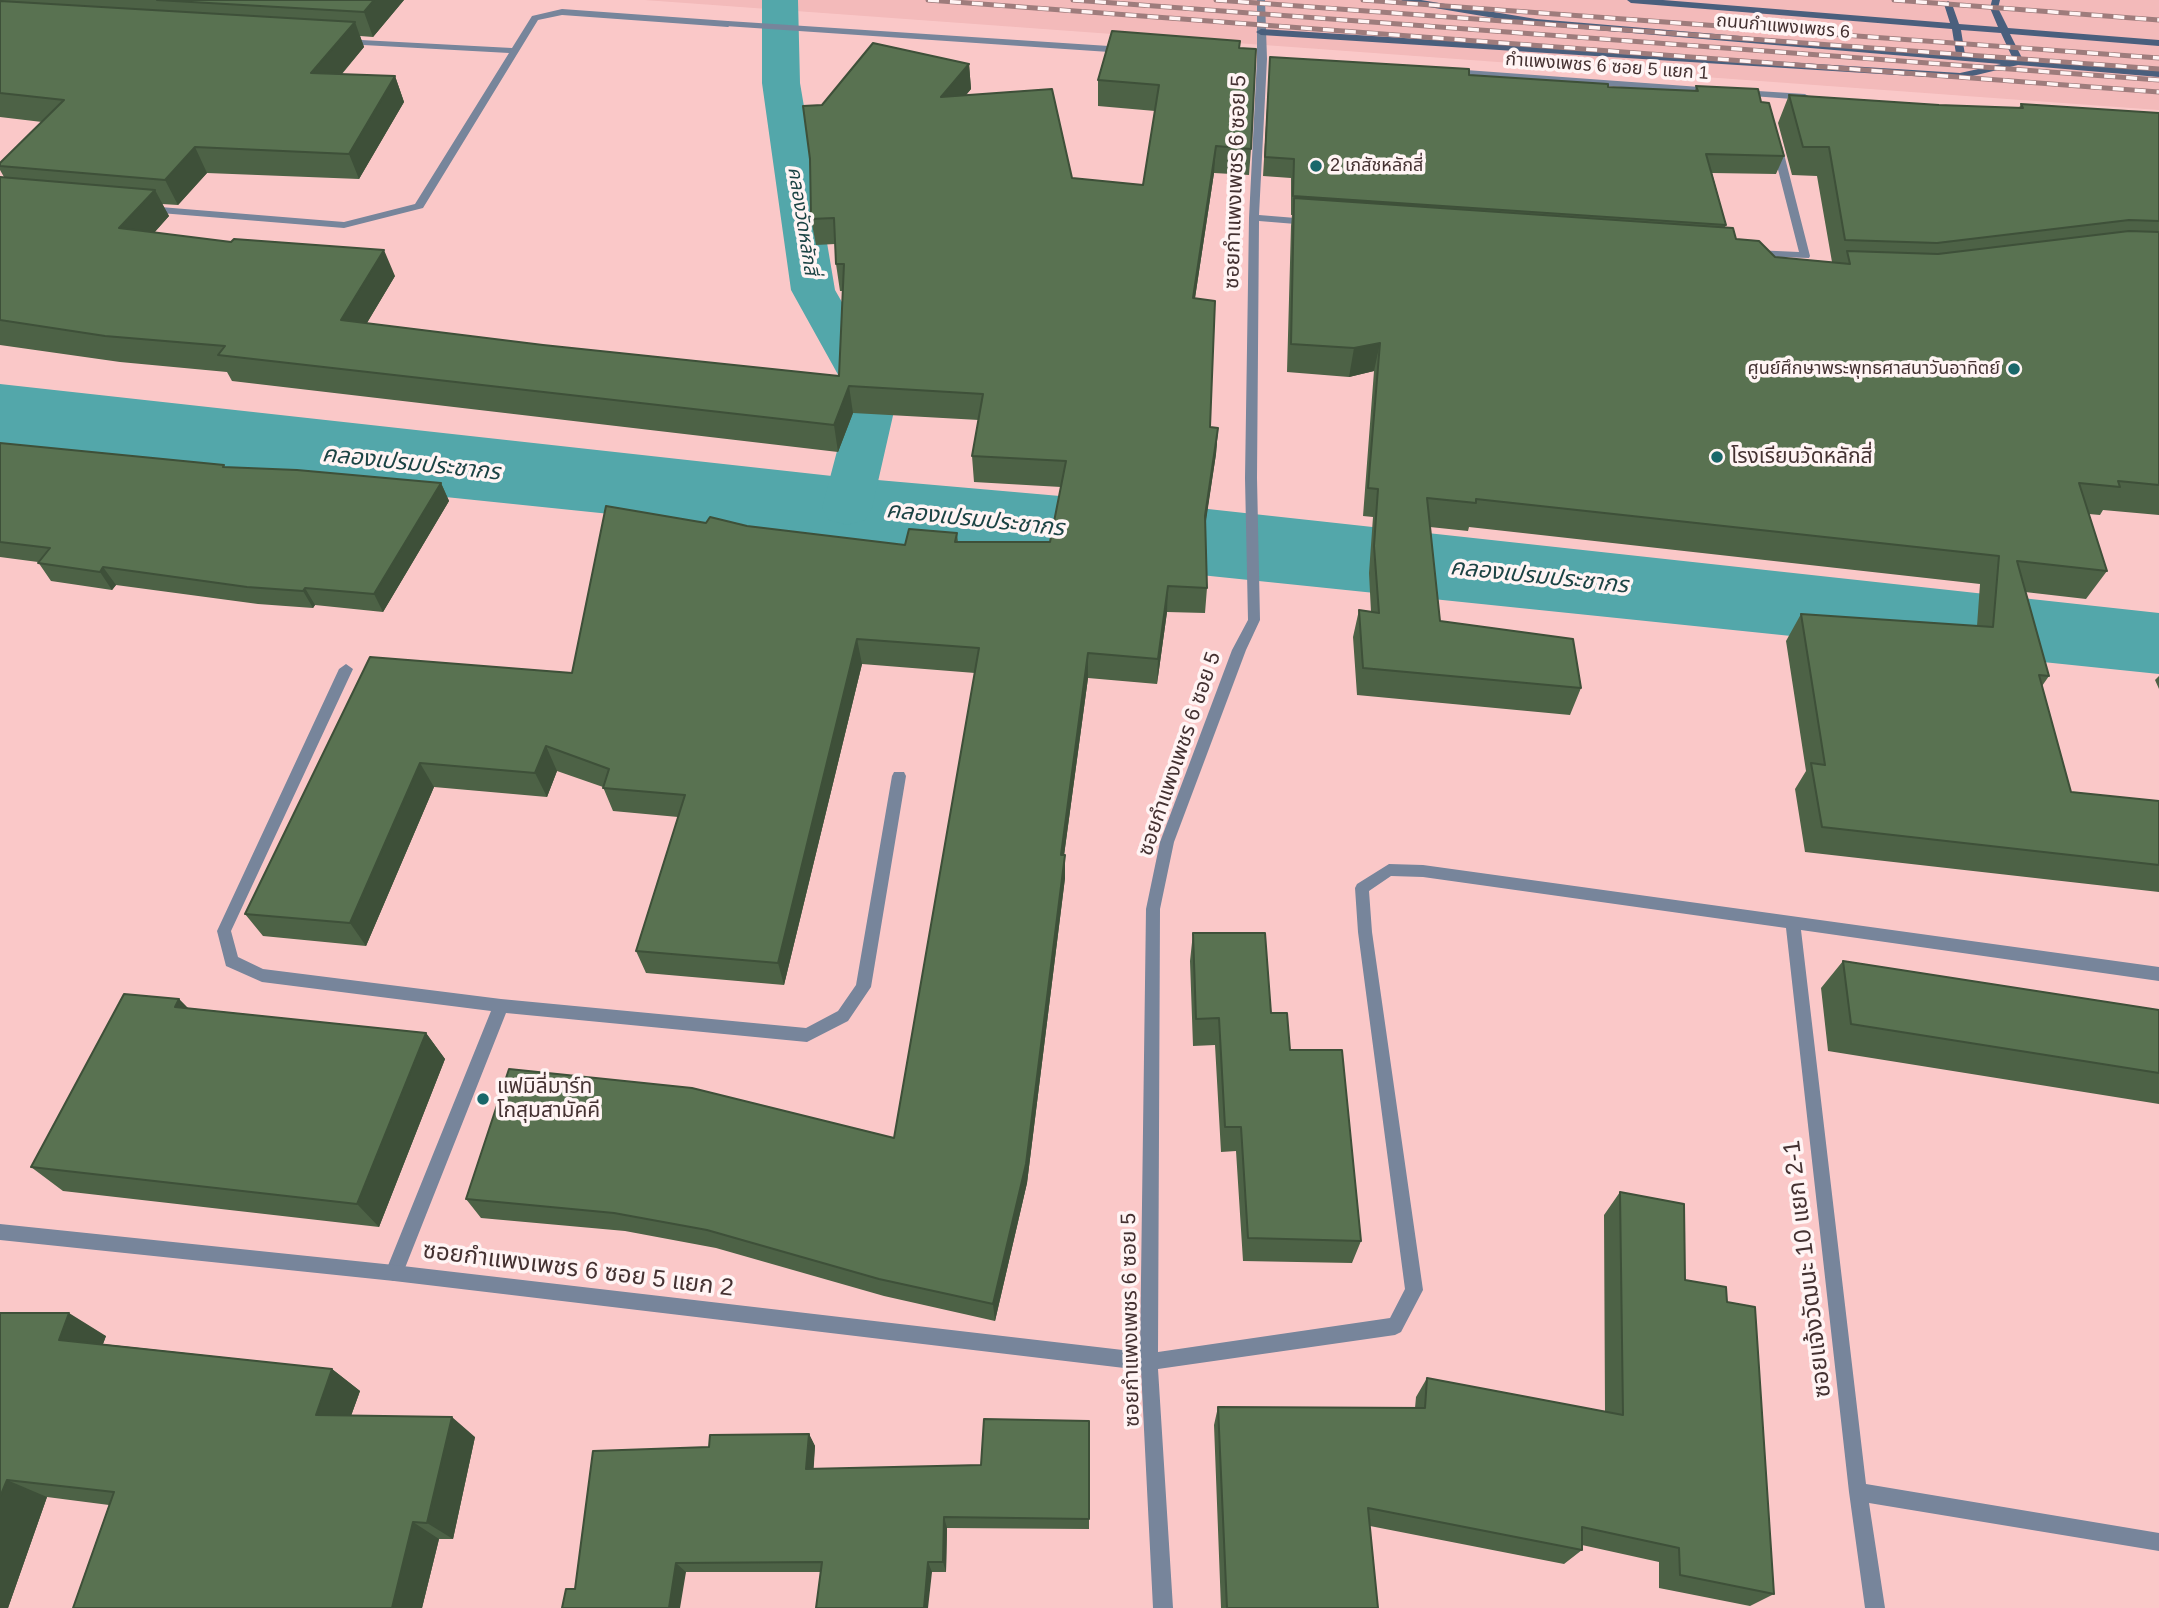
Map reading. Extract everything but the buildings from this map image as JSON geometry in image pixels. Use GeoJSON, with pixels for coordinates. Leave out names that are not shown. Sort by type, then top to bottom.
{"type":"FeatureCollection","features":[{"type":"Feature","properties":{"kind":"main road","name":"ถนนกำแพงเพชร 6"},"geometry":{"type":"LineString","coordinates":[[1405,0],[1536,22],[2159,74]]}},
{"type":"Feature","properties":{"kind":"main road","name":"ถนนกำแพงเพชร 6"},"geometry":{"type":"LineString","coordinates":[[1631,0],[2159,43]]}},
{"type":"Feature","properties":{"kind":"main road"},"geometry":{"type":"LineString","coordinates":[[1261,32],[1960,76],[2019,62],[1994,8],[1996,0]]}},
{"type":"Feature","properties":{"kind":"main road"},"geometry":{"type":"LineString","coordinates":[[1947,2],[1956,27],[1961,58]]}},
{"type":"Feature","properties":{"kind":"main road"},"geometry":{"type":"LineString","coordinates":[[1923,23],[1945,18],[1947,2]]}},
{"type":"Feature","properties":{"kind":"street","name":"ซอยกำแพงเพชร 6 ซอย 5"},"geometry":{"type":"LineString","coordinates":[[1163,1608],[1149,1362],[1153,909],[1167,842],[1238,650],[1254,620],[1251,478],[1254,218],[1262,59],[1261,0]]}},
{"type":"Feature","properties":{"kind":"street"},"geometry":{"type":"LineString","coordinates":[[138,208],[344,225],[419,206],[535,18],[562,12],[1140,51]]}},
{"type":"Feature","properties":{"kind":"street"},"geometry":{"type":"LineString","coordinates":[[334,40],[515,51]]}},
{"type":"Feature","properties":{"kind":"street"},"geometry":{"type":"LineString","coordinates":[[1248,58],[1276,60]]}},
{"type":"Feature","properties":{"kind":"street","name":"กำแพงเพชร 6 ซอย 5 แยก 1"},"geometry":{"type":"LineString","coordinates":[[1443,72],[1721,91]]}},
{"type":"Feature","properties":{"kind":"street","name":"กำแพงเพชร 6 ซอย 5 แยก 1"},"geometry":{"type":"LineString","coordinates":[[1735,92],[1818,98]]}},
{"type":"Feature","properties":{"kind":"street"},"geometry":{"type":"LineString","coordinates":[[1763,94],[1767,108]]}},
{"type":"Feature","properties":{"kind":"street"},"geometry":{"type":"LineString","coordinates":[[1737,251],[1808,260],[1774,135]]}},
{"type":"Feature","properties":{"kind":"street"},"geometry":{"type":"LineString","coordinates":[[1254,218],[1323,223]]}},
{"type":"Feature","properties":{"kind":"street"},"geometry":{"type":"LineString","coordinates":[[346,669],[224,931],[231,961],[262,975],[501,1006],[807,1035],[843,1016],[863,987],[899,776]]}},
{"type":"Feature","properties":{"kind":"street","name":"ซอยกำแพงเพชร 6 ซอย 5 แยก 2"},"geometry":{"type":"LineString","coordinates":[[0,1232],[394,1273],[1149,1362],[1395,1326],[1415,1290],[1365,932],[1362,888],[1390,870],[1423,871],[1793,924]]}},
{"type":"Feature","properties":{"kind":"street"},"geometry":{"type":"LineString","coordinates":[[1793,924],[2159,974]]}},
{"type":"Feature","properties":{"kind":"street","name":"ซอยแจ้งวัฒนะ 10 แยก 2-1"},"geometry":{"type":"LineString","coordinates":[[1793,924],[1858,1492],[1875,1608]]}},
{"type":"Feature","properties":{"kind":"street"},"geometry":{"type":"LineString","coordinates":[[394,1273],[501,1006]]}},
{"type":"Feature","properties":{"kind":"street"},"geometry":{"type":"LineString","coordinates":[[1858,1492],[2159,1542]]}},
{"type":"Feature","properties":{"kind":"shaded area"},"geometry":{"type":"Polygon","coordinates":[[[644,0],[2159,0],[2159,110],[644,0]]]}},
{"type":"Feature","properties":{"kind":"water","name":"คลองเปรมประชากร"},"geometry":{"type":"Polygon","coordinates":[[[0,384],[832,476],[1208,509],[2159,613],[2159,674],[0,451],[0,384]]]}},
{"type":"Feature","properties":{"kind":"waterway","name":"คลองวัดหลักสี่"},"geometry":{"type":"LineString","coordinates":[[780,0],[781,83],[813,290],[874,398],[847,508]]}},
{"type":"Feature","properties":{"kind":"railway"},"geometry":{"type":"LineString","coordinates":[[928,0],[2159,92]]}},
{"type":"Feature","properties":{"kind":"railway"},"geometry":{"type":"LineString","coordinates":[[1073,0],[2159,80]]}},
{"type":"Feature","properties":{"kind":"railway"},"geometry":{"type":"LineString","coordinates":[[1216,0],[2159,69]]}},
{"type":"Feature","properties":{"kind":"railway"},"geometry":{"type":"LineString","coordinates":[[1363,0],[2159,58]]}},
{"type":"Feature","properties":{"kind":"railway"},"geometry":{"type":"LineString","coordinates":[[1894,0],[2159,20]]}},
{"type":"Feature","properties":{"kind":"place","name":"2 เภสัชหลักสี่"},"geometry":{"type":"Point","coordinates":[1316,166]}},
{"type":"Feature","properties":{"kind":"place","name":"ศูนย์ศึกษาพระพุทธศาสนาวันอาทิตย์"},"geometry":{"type":"Point","coordinates":[2014,369]}},
{"type":"Feature","properties":{"kind":"place","name":"โรงเรียนวัดหลักสี่"},"geometry":{"type":"Point","coordinates":[1717,457]}},
{"type":"Feature","properties":{"kind":"place","name":"แฟมิลี่มาร์ท โกสุมสามัคคี"},"geometry":{"type":"Point","coordinates":[483,1099]}}]}
